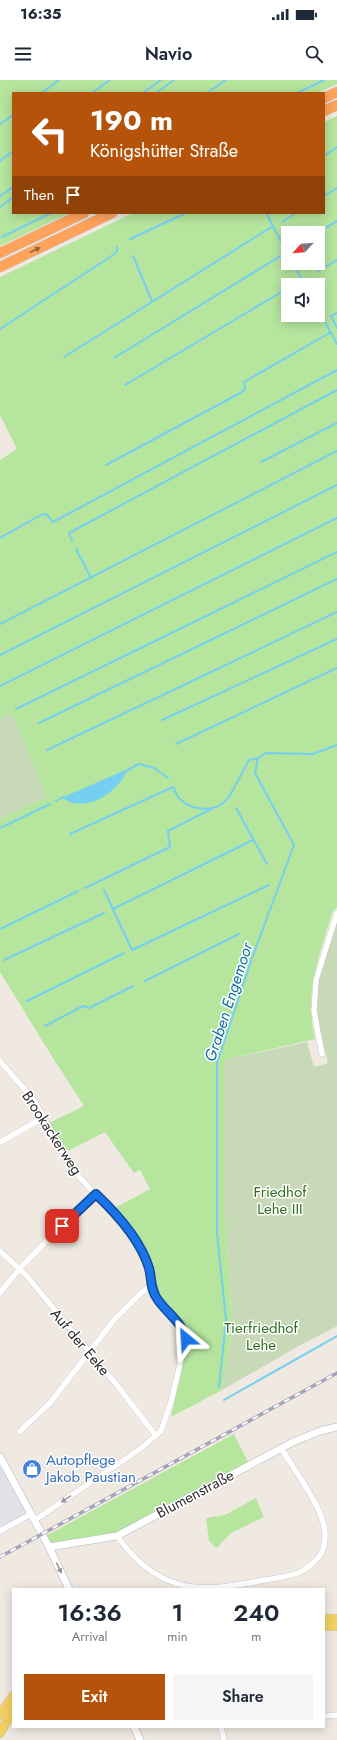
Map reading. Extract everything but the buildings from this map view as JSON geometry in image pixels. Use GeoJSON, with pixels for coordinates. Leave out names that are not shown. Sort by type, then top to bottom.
{"type":"FeatureCollection","features":[{"type":"Feature","properties":{"kind":"highway"},"geometry":{"type":"LineString","coordinates":[[325,98],[337,92]]}},
{"type":"Feature","properties":{"kind":"highway"},"geometry":{"type":"LineString","coordinates":[[325,111],[337,105]]}},
{"type":"Feature","properties":{"kind":"highway"},"geometry":{"type":"LineString","coordinates":[[0,253],[82,214]]}},
{"type":"Feature","properties":{"kind":"highway"},"geometry":{"type":"LineString","coordinates":[[0,267],[110,214]]}},
{"type":"Feature","properties":{"kind":"main road"},"geometry":{"type":"LineString","coordinates":[[325,1619],[337,1619]]}},
{"type":"Feature","properties":{"kind":"main road"},"geometry":{"type":"LineString","coordinates":[[325,1626],[337,1626]]}},
{"type":"Feature","properties":{"kind":"main road"},"geometry":{"type":"LineString","coordinates":[[0,1715],[12,1697]]}},
{"type":"Feature","properties":{"kind":"main road"},"geometry":{"type":"LineString","coordinates":[[0,1733],[12,1712]]}},
{"type":"Feature","properties":{"kind":"street"},"geometry":{"type":"LineString","coordinates":[[322,1054],[314,1011],[316,980],[337,913]]}},
{"type":"Feature","properties":{"kind":"street","name":"Brookackerweg"},"geometry":{"type":"LineString","coordinates":[[0,1061],[34,1100],[72,1168],[113,1211],[140,1247],[149,1268],[151,1286],[157,1299],[184,1330],[186,1339],[185,1346],[171,1402],[161,1431],[156,1436]]}},
{"type":"Feature","properties":{"kind":"street"},"geometry":{"type":"LineString","coordinates":[[0,1142],[43,1118]]}},
{"type":"Feature","properties":{"kind":"street"},"geometry":{"type":"LineString","coordinates":[[0,1293],[18,1269],[72,1215],[96,1194]]}},
{"type":"Feature","properties":{"kind":"street","name":"Auf der Eeke"},"geometry":{"type":"LineString","coordinates":[[0,1251],[26,1275],[156,1436]]}},
{"type":"Feature","properties":{"kind":"street"},"geometry":{"type":"LineString","coordinates":[[20,1431],[50,1403],[68,1381],[88,1351],[114,1320],[140,1294],[151,1286]]}},
{"type":"Feature","properties":{"kind":"street","name":"Blumenstraße"},"geometry":{"type":"LineString","coordinates":[[49,1547],[117,1536],[281,1448],[320,1431],[337,1427]]}},
{"type":"Feature","properties":{"kind":"street"},"geometry":{"type":"LineString","coordinates":[[0,1531],[33,1517],[140,1449],[156,1436]]}},
{"type":"Feature","properties":{"kind":"street"},"geometry":{"type":"LineString","coordinates":[[117,1536],[128,1550],[146,1568],[164,1578],[186,1586],[212,1588],[227,1587],[289,1575],[303,1570],[316,1561],[324,1548],[324,1523],[315,1503],[281,1448]]}},
{"type":"Feature","properties":{"kind":"street"},"geometry":{"type":"LineString","coordinates":[[0,1457],[49,1547],[69,1588]]}},
{"type":"Feature","properties":{"kind":"street"},"geometry":{"type":"LineString","coordinates":[[325,1716],[337,1715]]}},
{"type":"Feature","properties":{"kind":"street"},"geometry":{"type":"LineString","coordinates":[[134,1728],[140,1740]]}},
{"type":"Feature","properties":{"kind":"street"},"geometry":{"type":"LineString","coordinates":[[221,1728],[224,1740]]}},
{"type":"Feature","properties":{"kind":"shaded area"},"geometry":{"type":"Polygon","coordinates":[[[0,1463],[30,1518],[0,1534],[0,1463]]]}},
{"type":"Feature","properties":{"kind":"green space"},"geometry":{"type":"Polygon","coordinates":[[[0,80],[337,80],[337,84],[320,92],[12,92],[12,214],[68,214],[0,246],[0,80]]]}},
{"type":"Feature","properties":{"kind":"green space"},"geometry":{"type":"Polygon","coordinates":[[[337,116],[337,907],[332,913],[314,975],[311,1006],[315,1039],[224,1060],[224,1203],[233,1326],[222,1390],[171,1417],[188,1341],[155,1290],[152,1267],[142,1245],[115,1208],[150,1189],[140,1170],[134,1173],[105,1132],[66,1152],[49,1123],[84,1106],[0,972],[0,818],[47,797],[12,714],[0,718],[0,460],[17,449],[0,415],[0,277],[131,214],[325,214],[325,122],[337,116]]]}},
{"type":"Feature","properties":{"kind":"green space"},"geometry":{"type":"Polygon","coordinates":[[[12,713],[47,797],[0,818],[0,718],[12,713]]]}},
{"type":"Feature","properties":{"kind":"green space","name":"Friedhof Lehe III"},"geometry":{"type":"Polygon","coordinates":[[[337,922],[337,1326],[222,1390],[233,1326],[224,1203],[224,1060],[307,1042],[314,1067],[328,1063],[315,1011],[318,981],[337,922]]]}},
{"type":"Feature","properties":{"kind":"green space"},"geometry":{"type":"Polygon","coordinates":[[[234,1434],[248,1462],[117,1535],[49,1546],[44,1537],[234,1434]]]}},
{"type":"Feature","properties":{"kind":"green space"},"geometry":{"type":"Polygon","coordinates":[[[256,1498],[264,1517],[231,1533],[217,1548],[209,1541],[206,1518],[225,1515],[256,1498]]]}},
{"type":"Feature","properties":{"kind":"water"},"geometry":{"type":"Polygon","coordinates":[[[128,769],[113,790],[98,800],[82,804],[73,803],[61,798],[128,769]]]}},
{"type":"Feature","properties":{"kind":"waterway"},"geometry":{"type":"LineString","coordinates":[[43,92],[59,80]]}},
{"type":"Feature","properties":{"kind":"waterway"},"geometry":{"type":"LineString","coordinates":[[93,92],[110,80]]}},
{"type":"Feature","properties":{"kind":"waterway"},"geometry":{"type":"LineString","coordinates":[[144,92],[161,80]]}},
{"type":"Feature","properties":{"kind":"waterway"},"geometry":{"type":"LineString","coordinates":[[157,92],[174,80]]}},
{"type":"Feature","properties":{"kind":"waterway"},"geometry":{"type":"LineString","coordinates":[[208,92],[226,80]]}},
{"type":"Feature","properties":{"kind":"waterway"},"geometry":{"type":"LineString","coordinates":[[299,92],[324,80]]}},
{"type":"Feature","properties":{"kind":"waterway"},"geometry":{"type":"LineString","coordinates":[[0,124],[12,116]]}},
{"type":"Feature","properties":{"kind":"waterway"},"geometry":{"type":"LineString","coordinates":[[325,155],[337,147]]}},
{"type":"Feature","properties":{"kind":"waterway"},"geometry":{"type":"LineString","coordinates":[[0,161],[12,152]]}},
{"type":"Feature","properties":{"kind":"waterway"},"geometry":{"type":"LineString","coordinates":[[0,196],[12,188]]}},
{"type":"Feature","properties":{"kind":"waterway"},"geometry":{"type":"LineString","coordinates":[[325,195],[337,188]]}},
{"type":"Feature","properties":{"kind":"waterway"},"geometry":{"type":"LineString","coordinates":[[0,207],[12,198]]}},
{"type":"Feature","properties":{"kind":"waterway"},"geometry":{"type":"LineString","coordinates":[[2,237],[49,214]]}},
{"type":"Feature","properties":{"kind":"waterway"},"geometry":{"type":"LineString","coordinates":[[130,239],[184,214]]}},
{"type":"Feature","properties":{"kind":"waterway"},"geometry":{"type":"LineString","coordinates":[[267,214],[281,241]]}},
{"type":"Feature","properties":{"kind":"waterway"},"geometry":{"type":"LineString","coordinates":[[282,222],[294,214]]}},
{"type":"Feature","properties":{"kind":"waterway"},"geometry":{"type":"LineString","coordinates":[[325,228],[337,221]]}},
{"type":"Feature","properties":{"kind":"waterway"},"geometry":{"type":"LineString","coordinates":[[64,357],[273,226]]}},
{"type":"Feature","properties":{"kind":"waterway"},"geometry":{"type":"LineString","coordinates":[[0,329],[113,255],[117,251],[117,247]]}},
{"type":"Feature","properties":{"kind":"waterway"},"geometry":{"type":"LineString","coordinates":[[133,256],[152,301]]}},
{"type":"Feature","properties":{"kind":"waterway"},"geometry":{"type":"LineString","coordinates":[[114,358],[281,256]]}},
{"type":"Feature","properties":{"kind":"waterway"},"geometry":{"type":"LineString","coordinates":[[318,271],[337,260]]}},
{"type":"Feature","properties":{"kind":"waterway"},"geometry":{"type":"LineString","coordinates":[[297,270],[301,278]]}},
{"type":"Feature","properties":{"kind":"waterway"},"geometry":{"type":"LineString","coordinates":[[125,385],[281,292]]}},
{"type":"Feature","properties":{"kind":"waterway"},"geometry":{"type":"LineString","coordinates":[[337,313],[331,316],[337,328]]}},
{"type":"Feature","properties":{"kind":"waterway"},"geometry":{"type":"LineString","coordinates":[[325,322],[337,344]]}},
{"type":"Feature","properties":{"kind":"waterway"},"geometry":{"type":"LineString","coordinates":[[106,465],[242,392],[245,389],[244,382],[331,332]]}},
{"type":"Feature","properties":{"kind":"waterway"},"geometry":{"type":"LineString","coordinates":[[0,538],[41,515],[46,514],[53,522],[337,370]]}},
{"type":"Feature","properties":{"kind":"waterway"},"geometry":{"type":"LineString","coordinates":[[72,541],[69,533],[337,390]]}},
{"type":"Feature","properties":{"kind":"waterway"},"geometry":{"type":"LineString","coordinates":[[261,462],[337,423]]}},
{"type":"Feature","properties":{"kind":"waterway"},"geometry":{"type":"LineString","coordinates":[[0,624],[337,451]]}},
{"type":"Feature","properties":{"kind":"waterway"},"geometry":{"type":"LineString","coordinates":[[0,655],[337,485]]}},
{"type":"Feature","properties":{"kind":"waterway"},"geometry":{"type":"LineString","coordinates":[[0,686],[337,518]]}},
{"type":"Feature","properties":{"kind":"waterway"},"geometry":{"type":"LineString","coordinates":[[76,549],[91,578]]}},
{"type":"Feature","properties":{"kind":"waterway"},"geometry":{"type":"LineString","coordinates":[[16,709],[337,552]]}},
{"type":"Feature","properties":{"kind":"waterway"},"geometry":{"type":"LineString","coordinates":[[39,723],[337,579]]}},
{"type":"Feature","properties":{"kind":"waterway"},"geometry":{"type":"LineString","coordinates":[[47,750],[337,612]]}},
{"type":"Feature","properties":{"kind":"waterway"},"geometry":{"type":"LineString","coordinates":[[162,720],[337,639]]}},
{"type":"Feature","properties":{"kind":"waterway"},"geometry":{"type":"LineString","coordinates":[[176,744],[337,668]]}},
{"type":"Feature","properties":{"kind":"waterway"},"geometry":{"type":"LineString","coordinates":[[70,834],[173,787],[176,794],[186,804],[205,809],[218,806],[228,798],[249,760],[258,758],[266,753],[313,754],[337,745]]}},
{"type":"Feature","properties":{"kind":"waterway","name":"Graben Engemoor"},"geometry":{"type":"LineString","coordinates":[[219,1387],[226,1320],[217,1233],[217,1063],[252,958],[294,845],[255,773],[258,758]]}},
{"type":"Feature","properties":{"kind":"waterway"},"geometry":{"type":"LineString","coordinates":[[126,771],[139,764],[154,768],[168,778]]}},
{"type":"Feature","properties":{"kind":"waterway"},"geometry":{"type":"LineString","coordinates":[[56,801],[63,797]]}},
{"type":"Feature","properties":{"kind":"waterway"},"geometry":{"type":"LineString","coordinates":[[0,828],[50,804]]}},
{"type":"Feature","properties":{"kind":"waterway"},"geometry":{"type":"LineString","coordinates":[[85,888],[170,847],[168,831],[213,808]]}},
{"type":"Feature","properties":{"kind":"waterway"},"geometry":{"type":"LineString","coordinates":[[236,808],[267,864]]}},
{"type":"Feature","properties":{"kind":"waterway"},"geometry":{"type":"LineString","coordinates":[[113,909],[253,840]]}},
{"type":"Feature","properties":{"kind":"waterway"},"geometry":{"type":"LineString","coordinates":[[104,890],[132,950],[269,885]]}},
{"type":"Feature","properties":{"kind":"waterway"},"geometry":{"type":"LineString","coordinates":[[0,929],[78,891]]}},
{"type":"Feature","properties":{"kind":"waterway"},"geometry":{"type":"LineString","coordinates":[[4,960],[104,913]]}},
{"type":"Feature","properties":{"kind":"waterway"},"geometry":{"type":"LineString","coordinates":[[145,981],[239,934]]}},
{"type":"Feature","properties":{"kind":"waterway"},"geometry":{"type":"LineString","coordinates":[[27,1001],[124,953]]}},
{"type":"Feature","properties":{"kind":"waterway"},"geometry":{"type":"LineString","coordinates":[[45,1026],[83,1006],[89,1008],[133,986]]}},
{"type":"Feature","properties":{"kind":"waterway"},"geometry":{"type":"LineString","coordinates":[[224,1400],[337,1336]]}},
{"type":"Feature","properties":{"kind":"railway"},"geometry":{"type":"LineString","coordinates":[[0,1557],[337,1373]]}},
{"type":"Feature","properties":{"kind":"place","name":"Autopflege Jakob Paustian"},"geometry":{"type":"Point","coordinates":[32,1469]}},
{"type":"Feature","properties":{"kind":"route"},"geometry":{"type":"LineString","coordinates":[[62,1226],[96,1194],[113,1211],[140,1247],[149,1268],[151,1286],[157,1299],[180,1324],[184,1330],[186,1339]]}},
{"type":"Feature","properties":{"kind":"park label","name":"Tierfriedhof Lehe"},"geometry":{"type":"Point","coordinates":[261,1336]}}]}
